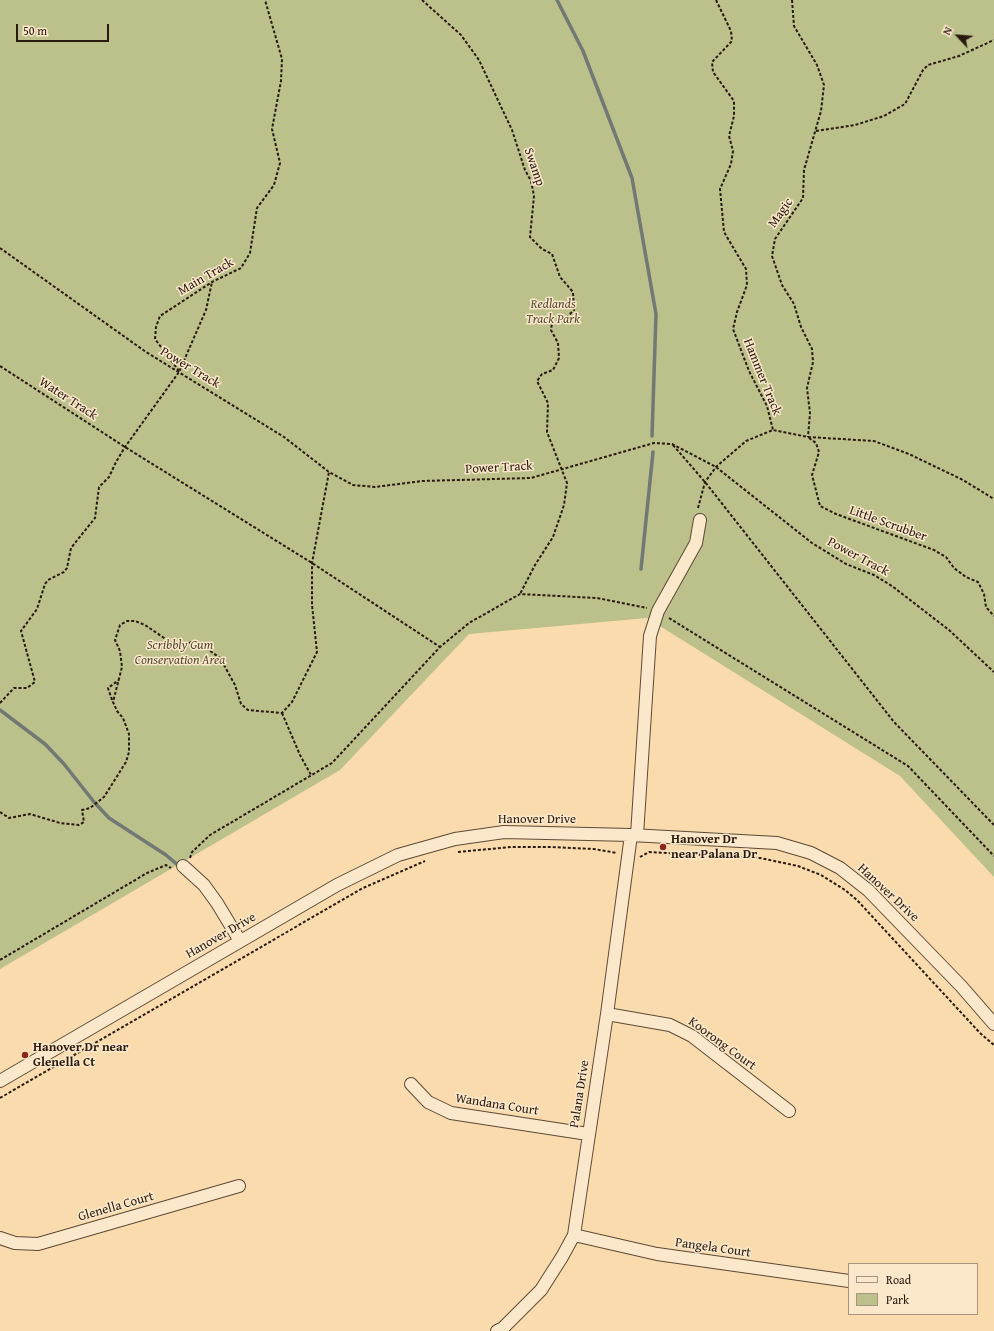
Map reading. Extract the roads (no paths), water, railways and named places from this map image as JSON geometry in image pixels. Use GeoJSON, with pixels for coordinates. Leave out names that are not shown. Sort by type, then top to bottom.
{"type":"FeatureCollection","features":[{"type":"Feature","properties":{"kind":"street","name":"Palana Drive"},"geometry":{"type":"LineString","coordinates":[[497,1331],[503,1328],[541,1290],[574,1235],[634,835],[650,636],[658,611],[696,543],[700,520]]}},
{"type":"Feature","properties":{"kind":"street","name":"Hanover Drive"},"geometry":{"type":"LineString","coordinates":[[0,1081],[337,885],[398,855],[455,839],[504,832],[634,835],[778,843],[811,853],[840,868],[868,890],[962,986],[994,1024]]}},
{"type":"Feature","properties":{"kind":"street"},"geometry":{"type":"LineString","coordinates":[[183,866],[208,891],[240,941]]}},
{"type":"Feature","properties":{"kind":"street","name":"Koorong Court"},"geometry":{"type":"LineString","coordinates":[[607,1014],[670,1025],[692,1036],[789,1111]]}},
{"type":"Feature","properties":{"kind":"street","name":"Wandana Court"},"geometry":{"type":"LineString","coordinates":[[411,1084],[428,1102],[451,1113],[588,1134]]}},
{"type":"Feature","properties":{"kind":"street","name":"Glenella Court"},"geometry":{"type":"LineString","coordinates":[[0,1238],[15,1244],[38,1244],[239,1186]]}},
{"type":"Feature","properties":{"kind":"street","name":"Pangela Court"},"geometry":{"type":"LineString","coordinates":[[574,1235],[657,1254],[848,1281]]}},
{"type":"Feature","properties":{"kind":"waterway"},"geometry":{"type":"LineString","coordinates":[[557,0],[583,51],[632,178],[656,314],[652,436]]}},
{"type":"Feature","properties":{"kind":"waterway"},"geometry":{"type":"LineString","coordinates":[[641,569],[653,452]]}},
{"type":"Feature","properties":{"kind":"waterway"},"geometry":{"type":"LineString","coordinates":[[0,710],[45,744],[64,764],[94,802],[109,818],[166,855],[179,866]]}},
{"type":"Feature","properties":{"kind":"place","name":"Hanover Dr near Palana Dr"},"geometry":{"type":"Point","coordinates":[663,847]}},
{"type":"Feature","properties":{"kind":"place","name":"Hanover Dr near Glenella Ct"},"geometry":{"type":"Point","coordinates":[25,1055]}},
{"type":"Feature","properties":{"kind":"park label","name":"Redlands Track Park"},"geometry":{"type":"Point","coordinates":[553,312]}},
{"type":"Feature","properties":{"kind":"park label","name":"Scribbly Gum Conservation Area"},"geometry":{"type":"Point","coordinates":[180,654]}}]}
